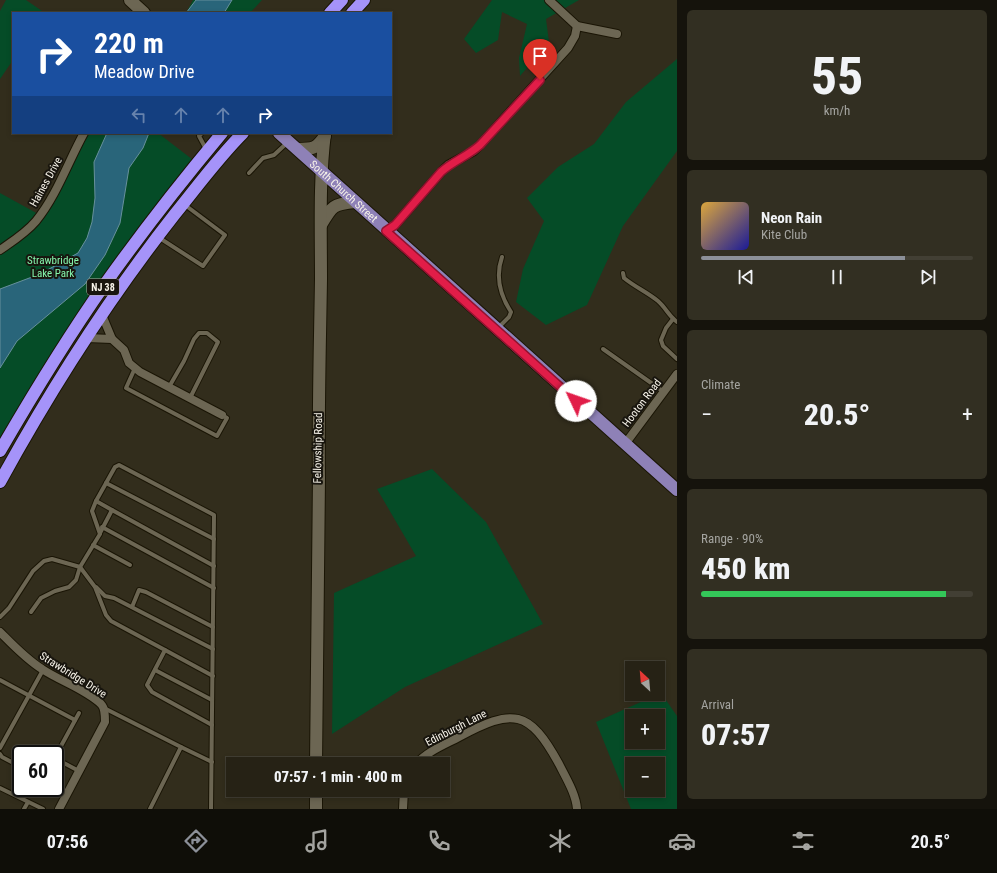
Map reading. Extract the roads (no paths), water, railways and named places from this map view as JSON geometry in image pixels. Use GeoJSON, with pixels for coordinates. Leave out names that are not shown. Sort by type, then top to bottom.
{"type":"FeatureCollection","features":[{"type":"Feature","properties":{"kind":"highway"},"geometry":{"type":"LineString","coordinates":[[331,12],[342,0]]}},
{"type":"Feature","properties":{"kind":"highway"},"geometry":{"type":"LineString","coordinates":[[344,12],[348,0]]}},
{"type":"Feature","properties":{"kind":"highway"},"geometry":{"type":"LineString","coordinates":[[353,12],[364,0]]}},
{"type":"Feature","properties":{"kind":"highway","name":"NJ 38"},"geometry":{"type":"LineString","coordinates":[[0,451],[58,355],[105,284],[152,220],[221,134]]}},
{"type":"Feature","properties":{"kind":"highway","name":"NJ 38"},"geometry":{"type":"LineString","coordinates":[[0,482],[86,338],[158,237],[242,134]]}},
{"type":"Feature","properties":{"kind":"main road","name":"South Church Street"},"geometry":{"type":"LineString","coordinates":[[280,134],[386,231],[677,490]]}},
{"type":"Feature","properties":{"kind":"street"},"geometry":{"type":"LineString","coordinates":[[130,0],[143,12]]}},
{"type":"Feature","properties":{"kind":"street"},"geometry":{"type":"LineString","coordinates":[[549,0],[577,26],[617,34]]}},
{"type":"Feature","properties":{"kind":"street"},"geometry":{"type":"LineString","coordinates":[[386,231],[395,225],[448,165],[474,151],[498,127],[568,48],[575,36],[577,26]]}},
{"type":"Feature","properties":{"kind":"street","name":"Haines Drive"},"geometry":{"type":"LineString","coordinates":[[0,250],[19,237],[40,216],[83,134]]}},
{"type":"Feature","properties":{"kind":"street"},"geometry":{"type":"LineString","coordinates":[[298,149],[310,149],[319,146],[325,135]]}},
{"type":"Feature","properties":{"kind":"street","name":"Fellowship Road"},"geometry":{"type":"LineString","coordinates":[[316,757],[321,226],[322,172],[325,135]]}},
{"type":"Feature","properties":{"kind":"street"},"geometry":{"type":"LineString","coordinates":[[321,226],[330,210],[335,206],[355,202]]}},
{"type":"Feature","properties":{"kind":"street"},"geometry":{"type":"LineString","coordinates":[[102,315],[112,339],[124,350],[129,363],[140,372],[222,415]]}},
{"type":"Feature","properties":{"kind":"street"},"geometry":{"type":"LineString","coordinates":[[86,338],[112,339]]}},
{"type":"Feature","properties":{"kind":"street","name":"Hooton Road"},"geometry":{"type":"LineString","coordinates":[[625,444],[677,374]]}},
{"type":"Feature","properties":{"kind":"street","name":"Strawbridge Drive"},"geometry":{"type":"LineString","coordinates":[[0,632],[27,658],[43,670],[85,693],[101,704],[104,708],[105,722],[59,809]]}},
{"type":"Feature","properties":{"kind":"street","name":"Edinburgh Lane"},"geometry":{"type":"LineString","coordinates":[[424,757],[429,753],[479,727],[498,719],[517,719],[527,723],[542,736],[565,777],[574,797],[577,809]]}},
{"type":"Feature","properties":{"kind":"street"},"geometry":{"type":"LineString","coordinates":[[316,797],[316,809]]}},
{"type":"Feature","properties":{"kind":"street"},"geometry":{"type":"LineString","coordinates":[[403,809],[404,797]]}},
{"type":"Feature","properties":{"kind":"lane"},"geometry":{"type":"LineString","coordinates":[[201,134],[199,136],[207,151]]}},
{"type":"Feature","properties":{"kind":"lane"},"geometry":{"type":"LineString","coordinates":[[249,173],[263,158],[274,155],[288,142]]}},
{"type":"Feature","properties":{"kind":"lane"},"geometry":{"type":"LineString","coordinates":[[158,237],[204,266],[225,235],[184,204]]}},
{"type":"Feature","properties":{"kind":"lane"},"geometry":{"type":"LineString","coordinates":[[496,329],[509,317],[511,312],[505,303],[498,279],[498,266],[502,257]]}},
{"type":"Feature","properties":{"kind":"lane"},"geometry":{"type":"LineString","coordinates":[[623,273],[624,278],[658,301],[668,315],[675,320],[666,328],[661,340],[663,346],[677,359]]}},
{"type":"Feature","properties":{"kind":"lane"},"geometry":{"type":"LineString","coordinates":[[169,387],[184,361],[194,339],[199,333],[207,333],[218,342],[190,398]]}},
{"type":"Feature","properties":{"kind":"lane"},"geometry":{"type":"LineString","coordinates":[[603,349],[664,392]]}},
{"type":"Feature","properties":{"kind":"lane"},"geometry":{"type":"LineString","coordinates":[[135,368],[126,388],[217,436],[227,418],[222,415]]}},
{"type":"Feature","properties":{"kind":"lane"},"geometry":{"type":"LineString","coordinates":[[100,534],[92,511],[106,483],[119,464],[214,515],[211,809]]}},
{"type":"Feature","properties":{"kind":"lane"},"geometry":{"type":"LineString","coordinates":[[106,483],[214,539]]}},
{"type":"Feature","properties":{"kind":"lane"},"geometry":{"type":"LineString","coordinates":[[96,501],[214,566]]}},
{"type":"Feature","properties":{"kind":"lane"},"geometry":{"type":"LineString","coordinates":[[31,612],[41,598],[55,591],[69,587],[76,580],[80,567],[100,534],[102,527],[112,510]]}},
{"type":"Feature","properties":{"kind":"lane"},"geometry":{"type":"LineString","coordinates":[[102,527],[214,588]]}},
{"type":"Feature","properties":{"kind":"lane"},"geometry":{"type":"LineString","coordinates":[[93,545],[130,565]]}},
{"type":"Feature","properties":{"kind":"lane"},"geometry":{"type":"LineString","coordinates":[[0,617],[9,608],[33,571],[44,561],[56,560],[80,567],[95,587],[105,596],[114,598],[213,648]]}},
{"type":"Feature","properties":{"kind":"lane"},"geometry":{"type":"LineString","coordinates":[[95,587],[106,615],[111,621],[212,676]]}},
{"type":"Feature","properties":{"kind":"lane"},"geometry":{"type":"LineString","coordinates":[[132,607],[139,590],[146,592],[213,627]]}},
{"type":"Feature","properties":{"kind":"lane"},"geometry":{"type":"LineString","coordinates":[[165,650],[147,685],[152,692],[212,725]]}},
{"type":"Feature","properties":{"kind":"lane"},"geometry":{"type":"LineString","coordinates":[[0,748],[43,670]]}},
{"type":"Feature","properties":{"kind":"lane"},"geometry":{"type":"LineString","coordinates":[[155,670],[212,700]]}},
{"type":"Feature","properties":{"kind":"lane"},"geometry":{"type":"LineString","coordinates":[[0,680],[75,720]]}},
{"type":"Feature","properties":{"kind":"lane"},"geometry":{"type":"LineString","coordinates":[[104,708],[212,762]]}},
{"type":"Feature","properties":{"kind":"lane"},"geometry":{"type":"LineString","coordinates":[[61,745],[79,713]]}},
{"type":"Feature","properties":{"kind":"lane"},"geometry":{"type":"LineString","coordinates":[[150,809],[181,747]]}},
{"type":"Feature","properties":{"kind":"lane"},"geometry":{"type":"LineString","coordinates":[[0,754],[2,757],[12,762]]}},
{"type":"Feature","properties":{"kind":"lane"},"geometry":{"type":"LineString","coordinates":[[64,762],[79,771]]}},
{"type":"Feature","properties":{"kind":"lane"},"geometry":{"type":"LineString","coordinates":[[0,788],[43,809]]}},
{"type":"Feature","properties":{"kind":"lane"},"geometry":{"type":"LineString","coordinates":[[24,809],[28,802]]}},
{"type":"Feature","properties":{"kind":"water"},"geometry":{"type":"Polygon","coordinates":[[[196,0],[232,0],[225,12],[187,12],[196,0]]]}},
{"type":"Feature","properties":{"kind":"water"},"geometry":{"type":"Polygon","coordinates":[[[107,134],[149,134],[143,148],[129,168],[120,223],[105,255],[85,284],[17,341],[0,368],[0,289],[40,274],[78,253],[87,238],[92,222],[95,198],[94,162],[107,134]]]}},
{"type":"Feature","properties":{"kind":"park label","name":"Strawbridge Lake Park"},"geometry":{"type":"Point","coordinates":[53,266]}}]}
